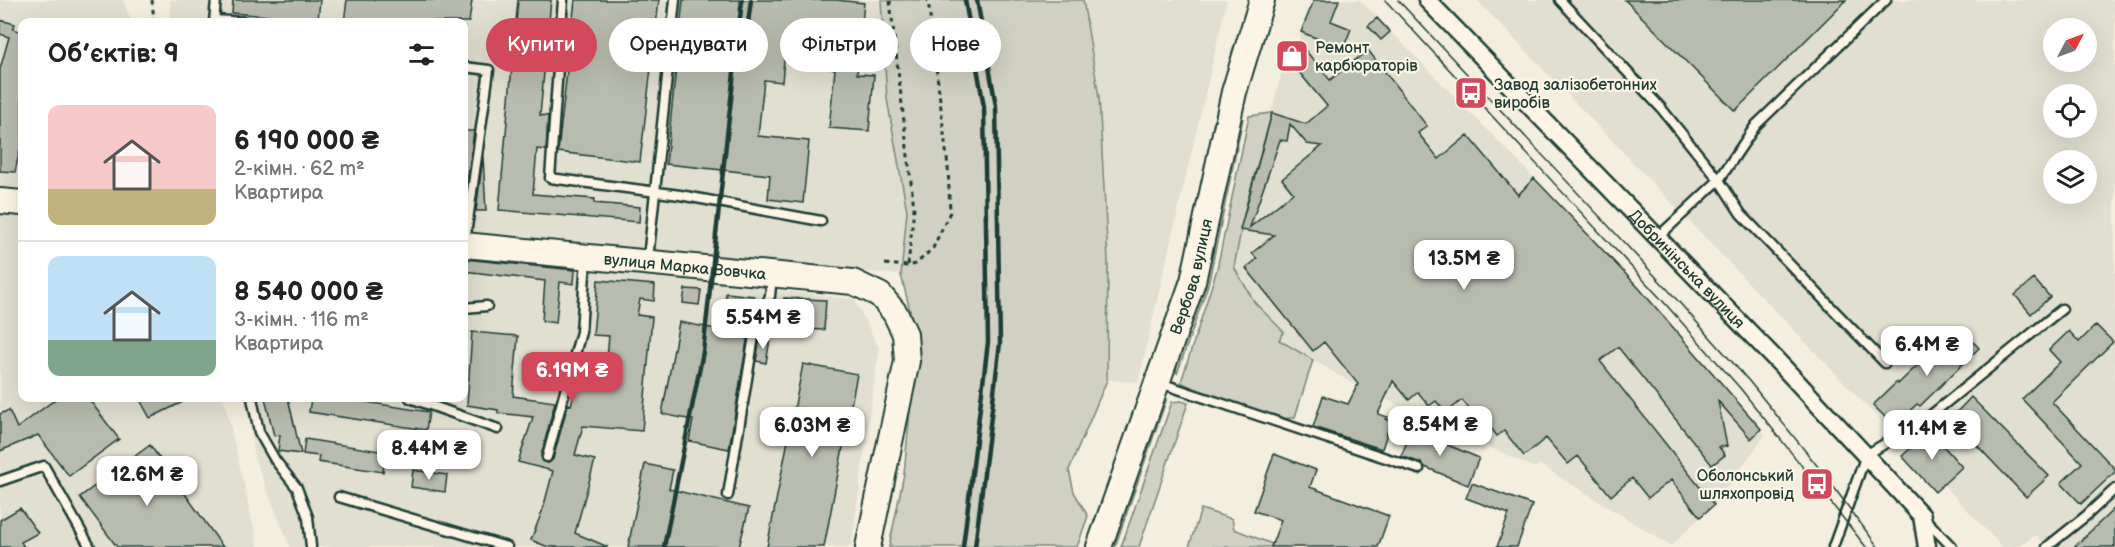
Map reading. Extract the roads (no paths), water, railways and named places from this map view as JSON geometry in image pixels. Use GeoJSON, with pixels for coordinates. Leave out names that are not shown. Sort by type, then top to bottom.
{"type":"FeatureCollection","features":[{"type":"Feature","properties":{"kind":"main road","name":"Вербова вулиця"},"geometry":{"type":"LineString","coordinates":[[1099,547],[1193,281],[1234,92],[1262,0]]}},
{"type":"Feature","properties":{"kind":"main road"},"geometry":{"type":"LineString","coordinates":[[0,201],[18,203]]}},
{"type":"Feature","properties":{"kind":"main road","name":"вулиця Марка Вовчка"},"geometry":{"type":"LineString","coordinates":[[468,245],[853,282],[880,295],[895,313],[905,334],[907,361],[868,547]]}},
{"type":"Feature","properties":{"kind":"street","name":"Добринінська вулиця"},"geometry":{"type":"LineString","coordinates":[[1427,0],[1658,237],[1922,516]]}},
{"type":"Feature","properties":{"kind":"street"},"geometry":{"type":"LineString","coordinates":[[1922,516],[1927,547]]}},
{"type":"Feature","properties":{"kind":"lane"},"geometry":{"type":"LineString","coordinates":[[215,18],[216,0]]}},
{"type":"Feature","properties":{"kind":"lane"},"geometry":{"type":"LineString","coordinates":[[563,0],[550,177],[655,192],[821,221]]}},
{"type":"Feature","properties":{"kind":"lane"},"geometry":{"type":"LineString","coordinates":[[648,262],[675,0]]}},
{"type":"Feature","properties":{"kind":"lane"},"geometry":{"type":"LineString","coordinates":[[1560,0],[1661,108],[1719,180],[1741,214],[1885,363]]}},
{"type":"Feature","properties":{"kind":"lane"},"geometry":{"type":"LineString","coordinates":[[1658,237],[1719,180],[1756,125],[1886,0]]}},
{"type":"Feature","properties":{"kind":"lane"},"geometry":{"type":"LineString","coordinates":[[468,67],[489,70],[468,192]]}},
{"type":"Feature","properties":{"kind":"lane"},"geometry":{"type":"LineString","coordinates":[[547,457],[581,332],[586,257]]}},
{"type":"Feature","properties":{"kind":"lane"},"geometry":{"type":"LineString","coordinates":[[728,495],[755,330],[770,296],[772,274]]}},
{"type":"Feature","properties":{"kind":"lane"},"geometry":{"type":"LineString","coordinates":[[468,308],[487,306]]}},
{"type":"Feature","properties":{"kind":"lane"},"geometry":{"type":"LineString","coordinates":[[1833,547],[1866,455],[1926,419],[2062,309]]}},
{"type":"Feature","properties":{"kind":"lane"},"geometry":{"type":"LineString","coordinates":[[1157,382],[1419,469]]}},
{"type":"Feature","properties":{"kind":"lane"},"geometry":{"type":"LineString","coordinates":[[253,402],[259,432],[275,460],[297,488],[308,517],[311,547]]}},
{"type":"Feature","properties":{"kind":"lane"},"geometry":{"type":"LineString","coordinates":[[422,402],[498,429]]}},
{"type":"Feature","properties":{"kind":"lane"},"geometry":{"type":"LineString","coordinates":[[0,481],[44,466],[90,547]]}},
{"type":"Feature","properties":{"kind":"lane"},"geometry":{"type":"LineString","coordinates":[[2047,547],[2115,489]]}},
{"type":"Feature","properties":{"kind":"lane"},"geometry":{"type":"LineString","coordinates":[[339,497],[507,547]]}},
{"type":"Feature","properties":{"kind":"lane"},"geometry":{"type":"LineString","coordinates":[[1922,516],[1952,547]]}},
{"type":"Feature","properties":{"kind":"tram line"},"geometry":{"type":"LineString","coordinates":[[1385,0],[1740,388],[1866,547]]}},
{"type":"Feature","properties":{"kind":"tram line"},"geometry":{"type":"LineString","coordinates":[[1398,0],[1670,292],[1749,381],[1827,478],[1878,547]]}},
{"type":"Feature","properties":{"kind":"railway"},"geometry":{"type":"LineString","coordinates":[[664,547],[703,352],[742,0]]}},
{"type":"Feature","properties":{"kind":"railway"},"geometry":{"type":"LineString","coordinates":[[749,18],[751,0]]}},
{"type":"Feature","properties":{"kind":"railway"},"geometry":{"type":"LineString","coordinates":[[963,547],[988,342],[984,107],[965,0]]}},
{"type":"Feature","properties":{"kind":"railway"},"geometry":{"type":"LineString","coordinates":[[975,547],[1000,343],[996,106],[977,0]]}},
{"type":"Feature","properties":{"kind":"place","name":"Ремонт карбюраторів"},"geometry":{"type":"Point","coordinates":[1292,56]}},
{"type":"Feature","properties":{"kind":"place","name":"Завод залізобетонних виробів"},"geometry":{"type":"Point","coordinates":[1471,93]}},
{"type":"Feature","properties":{"kind":"place","name":"Оболонський шляхопровід"},"geometry":{"type":"Point","coordinates":[1817,484]}}]}
